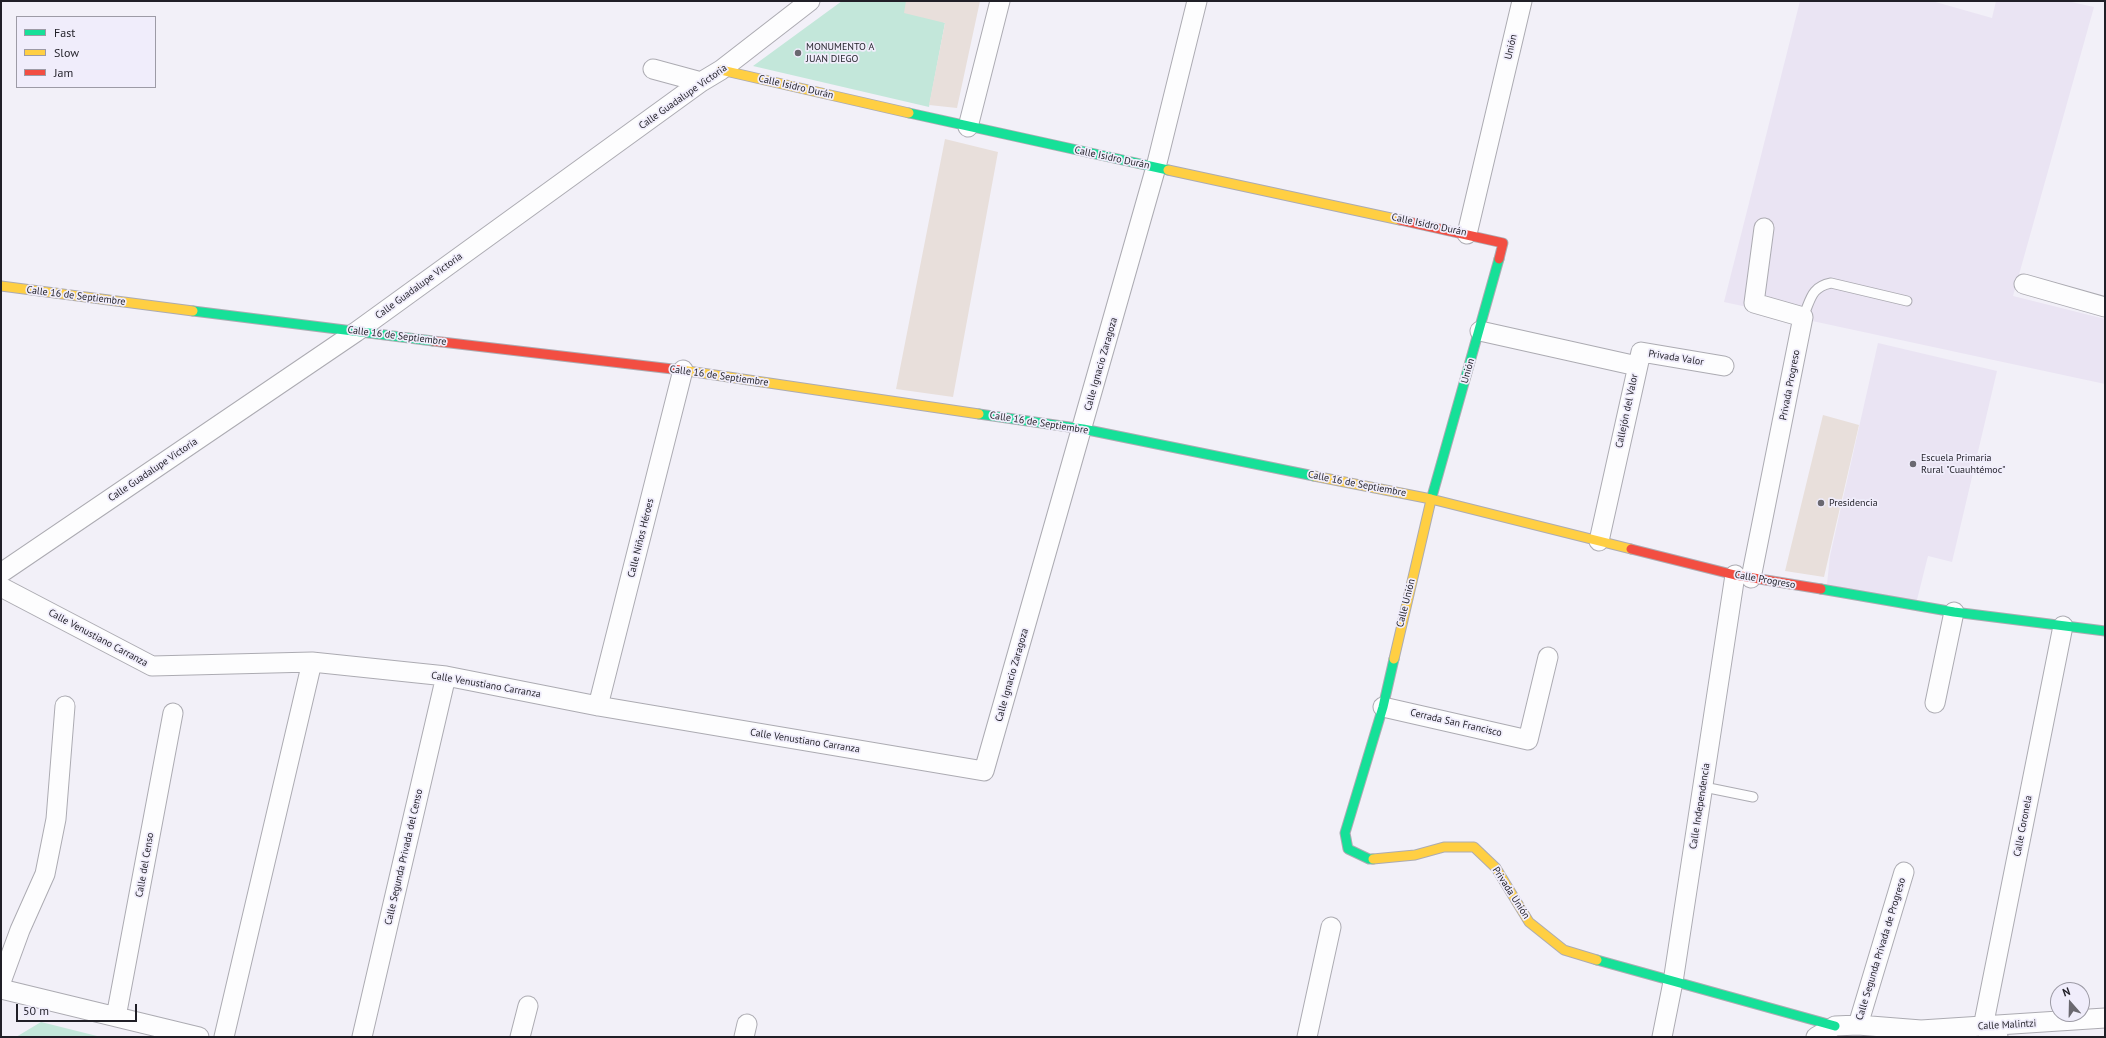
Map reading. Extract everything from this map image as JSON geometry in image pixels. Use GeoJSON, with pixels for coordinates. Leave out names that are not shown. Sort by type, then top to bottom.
{"type":"FeatureCollection","features":[{"type":"Feature","properties":{"kind":"street","name":"Calle Guadalupe Victoria"},"geometry":{"type":"LineString","coordinates":[[1,573],[356,332],[701,82],[721,70],[810,1]]}},
{"type":"Feature","properties":{"kind":"street"},"geometry":{"type":"LineString","coordinates":[[968,127],[1000,1]]}},
{"type":"Feature","properties":{"kind":"street","name":"Calle Ignacio Zaragoza"},"geometry":{"type":"LineString","coordinates":[[984,771],[1083,429],[1156,167],[1197,1]]}},
{"type":"Feature","properties":{"kind":"street","name":"Unión"},"geometry":{"type":"LineString","coordinates":[[1467,234],[1522,1]]}},
{"type":"Feature","properties":{"kind":"street"},"geometry":{"type":"LineString","coordinates":[[652,69],[701,82]]}},
{"type":"Feature","properties":{"kind":"street","name":"Calle Isidro Durán"},"geometry":{"type":"LineString","coordinates":[[721,70],[968,127],[1503,243]]}},
{"type":"Feature","properties":{"kind":"street"},"geometry":{"type":"LineString","coordinates":[[1764,228],[1754,303],[1803,317]]}},
{"type":"Feature","properties":{"kind":"street","name":"Unión"},"geometry":{"type":"LineString","coordinates":[[1431,499],[1480,331],[1503,243]]}},
{"type":"Feature","properties":{"kind":"street"},"geometry":{"type":"LineString","coordinates":[[2024,284],[2105,307]]}},
{"type":"Feature","properties":{"kind":"street","name":"Calle 16 de Septiembre"},"geometry":{"type":"LineString","coordinates":[[1,286],[356,332],[683,370],[1083,429],[1431,499]]}},
{"type":"Feature","properties":{"kind":"street","name":"Privada Progreso"},"geometry":{"type":"LineString","coordinates":[[1743,576],[1803,317]]}},
{"type":"Feature","properties":{"kind":"street","name":"Callejón del Valor"},"geometry":{"type":"LineString","coordinates":[[1480,331],[1637,366],[1599,541]]}},
{"type":"Feature","properties":{"kind":"street","name":"Privada Valor"},"geometry":{"type":"LineString","coordinates":[[1637,366],[1641,352],[1724,366]]}},
{"type":"Feature","properties":{"kind":"street","name":"Calle Niños Héroes"},"geometry":{"type":"LineString","coordinates":[[598,706],[683,370]]}},
{"type":"Feature","properties":{"kind":"street","name":"Calle Progreso"},"geometry":{"type":"LineString","coordinates":[[1431,499],[1743,576],[1954,612],[2105,631]]}},
{"type":"Feature","properties":{"kind":"street","name":"Calle Unión"},"geometry":{"type":"LineString","coordinates":[[1383,707],[1431,499]]}},
{"type":"Feature","properties":{"kind":"street","name":"Calle Independencia"},"geometry":{"type":"LineString","coordinates":[[1662,1037],[1673,982],[1704,786],[1743,576]]}},
{"type":"Feature","properties":{"kind":"street","name":"Calle Venustiano Carranza"},"geometry":{"type":"LineString","coordinates":[[1,587],[152,666],[312,662],[446,676],[598,706],[984,771]]}},
{"type":"Feature","properties":{"kind":"street"},"geometry":{"type":"LineString","coordinates":[[1935,702],[1954,612]]}},
{"type":"Feature","properties":{"kind":"street","name":"Calle Coronela"},"geometry":{"type":"LineString","coordinates":[[1982,1027],[2063,626]]}},
{"type":"Feature","properties":{"kind":"street","name":"Cerrada San Francisco"},"geometry":{"type":"LineString","coordinates":[[1383,707],[1528,740],[1548,657]]}},
{"type":"Feature","properties":{"kind":"street"},"geometry":{"type":"LineString","coordinates":[[224,1037],[312,662]]}},
{"type":"Feature","properties":{"kind":"street","name":"Calle Segunda Privada del Censo"},"geometry":{"type":"LineString","coordinates":[[362,1037],[446,676]]}},
{"type":"Feature","properties":{"kind":"street"},"geometry":{"type":"LineString","coordinates":[[1,982],[20,930],[45,874],[56,819],[65,706]]}},
{"type":"Feature","properties":{"kind":"street","name":"Privada Unión"},"geometry":{"type":"LineString","coordinates":[[1383,707],[1345,833],[1348,849],[1369,859],[1415,855],[1444,847],[1474,848],[1496,868],[1529,922],[1564,950],[1673,982]]}},
{"type":"Feature","properties":{"kind":"street","name":"Calle del Censo"},"geometry":{"type":"LineString","coordinates":[[116,1017],[173,713]]}},
{"type":"Feature","properties":{"kind":"street","name":"Calle Segunda Privada de Progreso"},"geometry":{"type":"LineString","coordinates":[[1858,1025],[1904,872]]}},
{"type":"Feature","properties":{"kind":"street"},"geometry":{"type":"LineString","coordinates":[[1307,1037],[1331,927]]}},
{"type":"Feature","properties":{"kind":"street"},"geometry":{"type":"LineString","coordinates":[[1673,982],[1835,1026]]}},
{"type":"Feature","properties":{"kind":"street"},"geometry":{"type":"LineString","coordinates":[[1,989],[199,1037]]}},
{"type":"Feature","properties":{"kind":"street"},"geometry":{"type":"LineString","coordinates":[[520,1037],[528,1006]]}},
{"type":"Feature","properties":{"kind":"street","name":"Calle Malintzi"},"geometry":{"type":"LineString","coordinates":[[1816,1037],[1835,1026],[1858,1025],[1921,1030],[2105,1018]]}},
{"type":"Feature","properties":{"kind":"street"},"geometry":{"type":"LineString","coordinates":[[1982,1027],[1998,1037]]}},
{"type":"Feature","properties":{"kind":"lane"},"geometry":{"type":"LineString","coordinates":[[1803,317],[1815,290],[1820,285],[1831,283],[1907,301]]}},
{"type":"Feature","properties":{"kind":"lane"},"geometry":{"type":"LineString","coordinates":[[1704,786],[1753,796]]}},
{"type":"Feature","properties":{"kind":"shaded area"},"geometry":{"type":"Polygon","coordinates":[[[1800,1],[1932,1],[1992,18],[1996,1],[2067,1],[2094,7],[2013,296],[2105,319],[2105,384],[1724,302],[1800,1]]]}},
{"type":"Feature","properties":{"kind":"shaded area","name":"Escuela Primaria Rural \"Cuauhtémoc\""},"geometry":{"type":"Polygon","coordinates":[[[1878,343],[1997,371],[1952,562],[1928,556],[1916,604],[1827,584],[1830,556],[1878,343]]]}},
{"type":"Feature","properties":{"kind":"green space"},"geometry":{"type":"Polygon","coordinates":[[[842,1],[906,1],[945,23],[929,107],[753,66],[842,1]]]}},
{"type":"Feature","properties":{"kind":"green space"},"geometry":{"type":"Polygon","coordinates":[[[41,1022],[101,1037],[16,1037],[41,1022]]]}},
{"type":"Feature","properties":{"kind":"building"},"geometry":{"type":"Polygon","coordinates":[[[906,1],[980,1],[957,108],[929,105],[945,23],[904,13],[906,1]]]}},
{"type":"Feature","properties":{"kind":"building"},"geometry":{"type":"Polygon","coordinates":[[[945,139],[998,152],[953,397],[896,389],[945,139]]]}},
{"type":"Feature","properties":{"kind":"building","name":"Presidencia"},"geometry":{"type":"Polygon","coordinates":[[[1823,415],[1859,425],[1824,577],[1785,571],[1823,415]]]}},
{"type":"Feature","properties":{"kind":"traffic: fast"},"geometry":{"type":"LineString","coordinates":[[909,113],[1168,170]]}},
{"type":"Feature","properties":{"kind":"traffic: fast"},"geometry":{"type":"LineString","coordinates":[[1431,500],[1499,259]]}},
{"type":"Feature","properties":{"kind":"traffic: fast"},"geometry":{"type":"LineString","coordinates":[[193,311],[433,341]]}},
{"type":"Feature","properties":{"kind":"traffic: fast"},"geometry":{"type":"LineString","coordinates":[[979,414],[1083,429],[1314,476]]}},
{"type":"Feature","properties":{"kind":"traffic: fast"},"geometry":{"type":"LineString","coordinates":[[1821,589],[1954,612],[2105,631]]}},
{"type":"Feature","properties":{"kind":"traffic: fast"},"geometry":{"type":"LineString","coordinates":[[1373,859],[1369,859],[1348,849],[1345,833],[1383,707],[1394,659]]}},
{"type":"Feature","properties":{"kind":"traffic: fast"},"geometry":{"type":"LineString","coordinates":[[1597,960],[1835,1026]]}},
{"type":"Feature","properties":{"kind":"traffic: slow"},"geometry":{"type":"LineString","coordinates":[[721,70],[909,113]]}},
{"type":"Feature","properties":{"kind":"traffic: slow"},"geometry":{"type":"LineString","coordinates":[[1168,170],[1400,220]]}},
{"type":"Feature","properties":{"kind":"traffic: slow"},"geometry":{"type":"LineString","coordinates":[[1,286],[193,311]]}},
{"type":"Feature","properties":{"kind":"traffic: slow"},"geometry":{"type":"LineString","coordinates":[[681,370],[979,414]]}},
{"type":"Feature","properties":{"kind":"traffic: slow"},"geometry":{"type":"LineString","coordinates":[[1314,476],[1431,499],[1631,549]]}},
{"type":"Feature","properties":{"kind":"traffic: slow"},"geometry":{"type":"LineString","coordinates":[[1394,659],[1431,500]]}},
{"type":"Feature","properties":{"kind":"traffic: slow"},"geometry":{"type":"LineString","coordinates":[[1373,859],[1415,855],[1444,847],[1474,847],[1496,868],[1529,922],[1564,950],[1597,960]]}},
{"type":"Feature","properties":{"kind":"traffic: jam"},"geometry":{"type":"LineString","coordinates":[[1400,220],[1503,243],[1499,259]]}},
{"type":"Feature","properties":{"kind":"traffic: jam"},"geometry":{"type":"LineString","coordinates":[[433,341],[681,370]]}},
{"type":"Feature","properties":{"kind":"traffic: jam"},"geometry":{"type":"LineString","coordinates":[[1631,549],[1735,575],[1821,589]]}},
{"type":"Feature","properties":{"kind":"place","name":"MONUMENTO A JUAN DIEGO"},"geometry":{"type":"Point","coordinates":[798,53]}},
{"type":"Feature","properties":{"kind":"place","name":"Escuela Primaria Rural \"Cuauhtémoc\""},"geometry":{"type":"Point","coordinates":[1913,464]}},
{"type":"Feature","properties":{"kind":"place","name":"Presidencia"},"geometry":{"type":"Point","coordinates":[1821,503]}}]}
